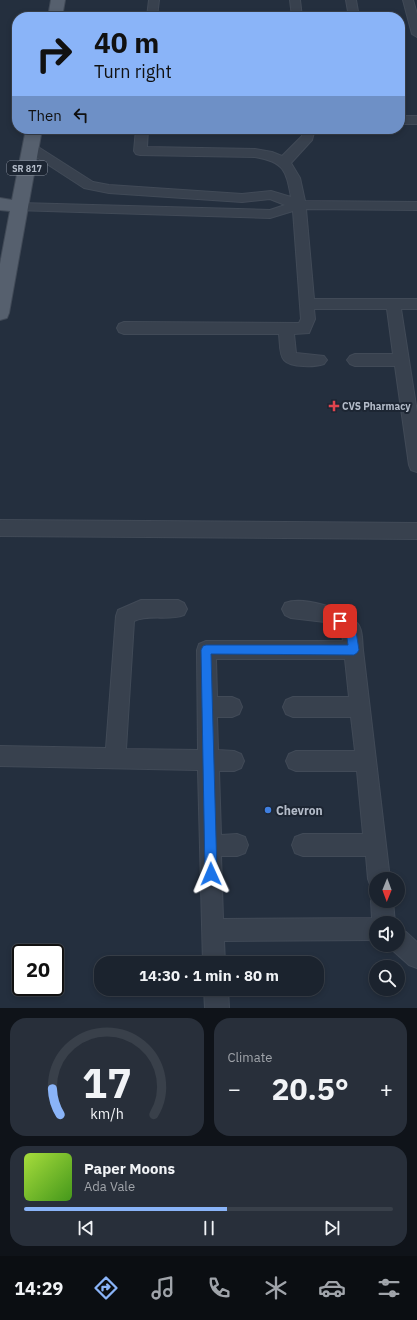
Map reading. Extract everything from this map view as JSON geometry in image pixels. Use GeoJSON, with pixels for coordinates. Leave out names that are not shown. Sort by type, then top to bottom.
{"type":"FeatureCollection","features":[{"type":"Feature","properties":{"kind":"main road"},"geometry":{"type":"LineString","coordinates":[[56,12],[58,0]]}},
{"type":"Feature","properties":{"kind":"main road","name":"SR 817"},"geometry":{"type":"LineString","coordinates":[[0,313],[33,134]]}},
{"type":"Feature","properties":{"kind":"main road"},"geometry":{"type":"LineString","coordinates":[[0,204],[20,207]]}},
{"type":"Feature","properties":{"kind":"lane"},"geometry":{"type":"LineString","coordinates":[[153,12],[154,0]]}},
{"type":"Feature","properties":{"kind":"lane"},"geometry":{"type":"LineString","coordinates":[[294,0],[296,12]]}},
{"type":"Feature","properties":{"kind":"lane"},"geometry":{"type":"LineString","coordinates":[[351,0],[353,12]]}},
{"type":"Feature","properties":{"kind":"lane"},"geometry":{"type":"LineString","coordinates":[[408,0],[417,34]]}},
{"type":"Feature","properties":{"kind":"lane"},"geometry":{"type":"LineString","coordinates":[[405,120],[417,120]]}},
{"type":"Feature","properties":{"kind":"lane"},"geometry":{"type":"LineString","coordinates":[[124,328],[304,329],[308,319],[299,205],[294,178],[284,162],[272,156],[255,153],[140,151],[142,134]]}},
{"type":"Feature","properties":{"kind":"lane"},"geometry":{"type":"LineString","coordinates":[[284,162],[308,137],[308,134]]}},
{"type":"Feature","properties":{"kind":"lane"},"geometry":{"type":"LineString","coordinates":[[31,148],[89,184],[109,189],[242,198],[272,195],[299,205]]}},
{"type":"Feature","properties":{"kind":"lane"},"geometry":{"type":"LineString","coordinates":[[20,207],[270,214],[299,205],[417,206]]}},
{"type":"Feature","properties":{"kind":"lane"},"geometry":{"type":"LineString","coordinates":[[307,304],[417,304]]}},
{"type":"Feature","properties":{"kind":"lane"},"geometry":{"type":"LineString","coordinates":[[392,304],[417,464]]}},
{"type":"Feature","properties":{"kind":"lane"},"geometry":{"type":"LineString","coordinates":[[286,329],[289,356],[294,359],[319,360]]}},
{"type":"Feature","properties":{"kind":"lane"},"geometry":{"type":"LineString","coordinates":[[355,360],[401,360]]}},
{"type":"Feature","properties":{"kind":"lane"},"geometry":{"type":"LineString","coordinates":[[0,528],[417,531]]}},
{"type":"Feature","properties":{"kind":"lane"},"geometry":{"type":"LineString","coordinates":[[115,758],[125,616],[141,609],[178,609]]}},
{"type":"Feature","properties":{"kind":"lane"},"geometry":{"type":"LineString","coordinates":[[291,609],[329,614],[351,629],[378,872]]}},
{"type":"Feature","properties":{"kind":"lane"},"geometry":{"type":"LineString","coordinates":[[214,956],[206,650],[354,650]]}},
{"type":"Feature","properties":{"kind":"lane"},"geometry":{"type":"LineString","coordinates":[[207,707],[232,707]]}},
{"type":"Feature","properties":{"kind":"lane"},"geometry":{"type":"LineString","coordinates":[[293,707],[360,707]]}},
{"type":"Feature","properties":{"kind":"lane"},"geometry":{"type":"LineString","coordinates":[[0,756],[234,761]]}},
{"type":"Feature","properties":{"kind":"lane"},"geometry":{"type":"LineString","coordinates":[[296,761],[366,761]]}},
{"type":"Feature","properties":{"kind":"lane"},"geometry":{"type":"LineString","coordinates":[[210,846],[237,845]]}},
{"type":"Feature","properties":{"kind":"lane"},"geometry":{"type":"LineString","coordinates":[[303,845],[375,845]]}},
{"type":"Feature","properties":{"kind":"lane"},"geometry":{"type":"LineString","coordinates":[[212,930],[369,929]]}},
{"type":"Feature","properties":{"kind":"lane"},"geometry":{"type":"LineString","coordinates":[[405,946],[417,957]]}},
{"type":"Feature","properties":{"kind":"lane"},"geometry":{"type":"LineString","coordinates":[[216,996],[217,1008]]}},
{"type":"Feature","properties":{"kind":"place","name":"CVS Pharmacy"},"geometry":{"type":"Point","coordinates":[334,406]}},
{"type":"Feature","properties":{"kind":"place","name":"Chevron"},"geometry":{"type":"Point","coordinates":[268,810]}},
{"type":"Feature","properties":{"kind":"route"},"geometry":{"type":"LineString","coordinates":[[211,874],[206,650],[354,650],[351,629],[340,621]]}}]}
